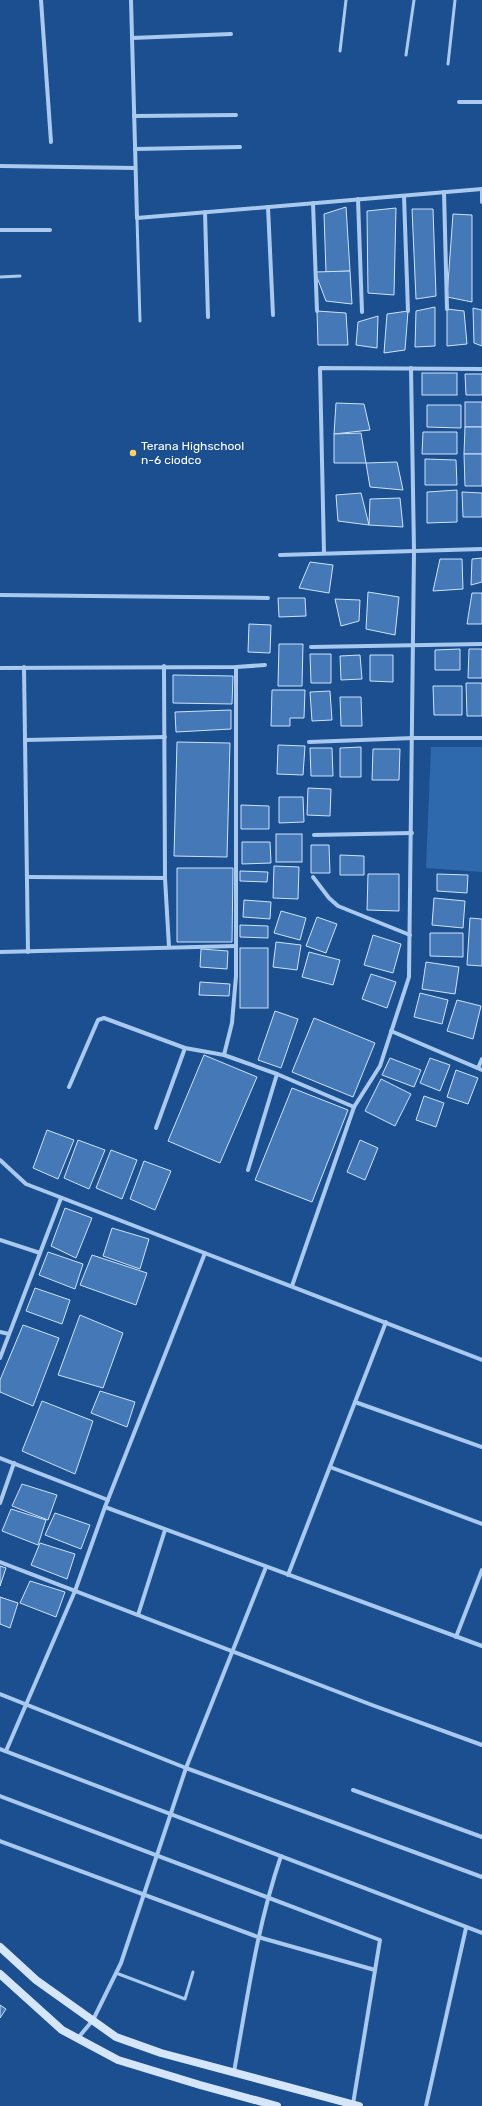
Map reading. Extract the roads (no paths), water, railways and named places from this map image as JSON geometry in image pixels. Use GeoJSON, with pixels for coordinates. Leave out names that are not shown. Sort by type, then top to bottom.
{"type":"FeatureCollection","features":[{"type":"Feature","properties":{"kind":"street"},"geometry":{"type":"LineString","coordinates":[[41,0],[51,142]]}},
{"type":"Feature","properties":{"kind":"street"},"geometry":{"type":"LineString","coordinates":[[131,0],[137,218],[482,189],[482,202]]}},
{"type":"Feature","properties":{"kind":"street"},"geometry":{"type":"LineString","coordinates":[[132,38],[231,34]]}},
{"type":"Feature","properties":{"kind":"street"},"geometry":{"type":"LineString","coordinates":[[459,102],[482,102]]}},
{"type":"Feature","properties":{"kind":"street"},"geometry":{"type":"LineString","coordinates":[[134,116],[236,115]]}},
{"type":"Feature","properties":{"kind":"street"},"geometry":{"type":"LineString","coordinates":[[135,149],[240,147]]}},
{"type":"Feature","properties":{"kind":"street"},"geometry":{"type":"LineString","coordinates":[[0,166],[136,168]]}},
{"type":"Feature","properties":{"kind":"street"},"geometry":{"type":"LineString","coordinates":[[444,192],[447,309]]}},
{"type":"Feature","properties":{"kind":"street"},"geometry":{"type":"LineString","coordinates":[[404,196],[408,311]]}},
{"type":"Feature","properties":{"kind":"street"},"geometry":{"type":"LineString","coordinates":[[358,199],[362,312]]}},
{"type":"Feature","properties":{"kind":"street"},"geometry":{"type":"LineString","coordinates":[[313,203],[317,311]]}},
{"type":"Feature","properties":{"kind":"street"},"geometry":{"type":"LineString","coordinates":[[268,207],[273,315]]}},
{"type":"Feature","properties":{"kind":"street"},"geometry":{"type":"LineString","coordinates":[[204,212],[208,317]]}},
{"type":"Feature","properties":{"kind":"street"},"geometry":{"type":"LineString","coordinates":[[0,230],[50,230]]}},
{"type":"Feature","properties":{"kind":"street"},"geometry":{"type":"LineString","coordinates":[[324,553],[320,368],[482,369]]}},
{"type":"Feature","properties":{"kind":"street"},"geometry":{"type":"LineString","coordinates":[[292,1286],[354,1108],[380,1066],[409,977],[412,833],[414,551],[411,368]]}},
{"type":"Feature","properties":{"kind":"street"},"geometry":{"type":"LineString","coordinates":[[280,555],[482,548]]}},
{"type":"Feature","properties":{"kind":"street"},"geometry":{"type":"LineString","coordinates":[[0,595],[268,598]]}},
{"type":"Feature","properties":{"kind":"street"},"geometry":{"type":"LineString","coordinates":[[311,647],[482,644]]}},
{"type":"Feature","properties":{"kind":"street"},"geometry":{"type":"LineString","coordinates":[[0,668],[164,666],[236,667],[265,665]]}},
{"type":"Feature","properties":{"kind":"street"},"geometry":{"type":"LineString","coordinates":[[164,666],[165,878],[169,947]]}},
{"type":"Feature","properties":{"kind":"street"},"geometry":{"type":"LineString","coordinates":[[224,1055],[232,1023],[236,976],[236,667]]}},
{"type":"Feature","properties":{"kind":"street"},"geometry":{"type":"LineString","coordinates":[[24,668],[28,952]]}},
{"type":"Feature","properties":{"kind":"street"},"geometry":{"type":"LineString","coordinates":[[25,740],[165,737]]}},
{"type":"Feature","properties":{"kind":"street"},"geometry":{"type":"LineString","coordinates":[[309,742],[413,738],[482,738]]}},
{"type":"Feature","properties":{"kind":"street"},"geometry":{"type":"LineString","coordinates":[[314,835],[412,833]]}},
{"type":"Feature","properties":{"kind":"street"},"geometry":{"type":"LineString","coordinates":[[28,877],[165,878]]}},
{"type":"Feature","properties":{"kind":"street"},"geometry":{"type":"LineString","coordinates":[[313,877],[329,898],[338,906],[410,935]]}},
{"type":"Feature","properties":{"kind":"street"},"geometry":{"type":"LineString","coordinates":[[0,952],[236,946]]}},
{"type":"Feature","properties":{"kind":"street"},"geometry":{"type":"LineString","coordinates":[[69,1087],[98,1020],[111,1019],[185,1048],[224,1055],[277,1074],[354,1108]]}},
{"type":"Feature","properties":{"kind":"street"},"geometry":{"type":"LineString","coordinates":[[391,1031],[480,1069],[482,1058]]}},
{"type":"Feature","properties":{"kind":"street"},"geometry":{"type":"LineString","coordinates":[[156,1128],[185,1048]]}},
{"type":"Feature","properties":{"kind":"street"},"geometry":{"type":"LineString","coordinates":[[248,1170],[277,1074]]}},
{"type":"Feature","properties":{"kind":"street"},"geometry":{"type":"LineString","coordinates":[[0,1160],[26,1184],[482,1360]]}},
{"type":"Feature","properties":{"kind":"street"},"geometry":{"type":"LineString","coordinates":[[0,1358],[61,1198]]}},
{"type":"Feature","properties":{"kind":"street"},"geometry":{"type":"LineString","coordinates":[[0,1240],[40,1253]]}},
{"type":"Feature","properties":{"kind":"street"},"geometry":{"type":"LineString","coordinates":[[6,1751],[76,1591],[105,1507],[205,1253]]}},
{"type":"Feature","properties":{"kind":"street"},"geometry":{"type":"LineString","coordinates":[[288,1575],[386,1322]]}},
{"type":"Feature","properties":{"kind":"street"},"geometry":{"type":"LineString","coordinates":[[0,1332],[9,1334]]}},
{"type":"Feature","properties":{"kind":"street"},"geometry":{"type":"LineString","coordinates":[[355,1402],[482,1447]]}},
{"type":"Feature","properties":{"kind":"street"},"geometry":{"type":"LineString","coordinates":[[0,1458],[108,1500]]}},
{"type":"Feature","properties":{"kind":"street"},"geometry":{"type":"LineString","coordinates":[[0,1503],[14,1463]]}},
{"type":"Feature","properties":{"kind":"street"},"geometry":{"type":"LineString","coordinates":[[330,1467],[482,1524]]}},
{"type":"Feature","properties":{"kind":"street"},"geometry":{"type":"LineString","coordinates":[[105,1507],[482,1646]]}},
{"type":"Feature","properties":{"kind":"street"},"geometry":{"type":"LineString","coordinates":[[138,1615],[165,1530]]}},
{"type":"Feature","properties":{"kind":"street"},"geometry":{"type":"LineString","coordinates":[[0,1562],[231,1651],[482,1745]]}},
{"type":"Feature","properties":{"kind":"street"},"geometry":{"type":"LineString","coordinates":[[78,2038],[93,2020],[116,1973],[186,1768],[231,1651],[266,1567]]}},
{"type":"Feature","properties":{"kind":"street"},"geometry":{"type":"LineString","coordinates":[[456,1637],[482,1570]]}},
{"type":"Feature","properties":{"kind":"street"},"geometry":{"type":"LineString","coordinates":[[0,1694],[186,1768],[482,1877]]}},
{"type":"Feature","properties":{"kind":"street"},"geometry":{"type":"LineString","coordinates":[[0,1749],[482,1933]]}},
{"type":"Feature","properties":{"kind":"street"},"geometry":{"type":"LineString","coordinates":[[353,1790],[482,1837]]}},
{"type":"Feature","properties":{"kind":"street"},"geometry":{"type":"LineString","coordinates":[[0,1796],[157,1854],[380,1940],[356,2105],[148,2049],[116,2037],[36,1980],[0,1947]]}},
{"type":"Feature","properties":{"kind":"street"},"geometry":{"type":"LineString","coordinates":[[0,1841],[143,1896],[258,1937],[375,1970]]}},
{"type":"Feature","properties":{"kind":"street"},"geometry":{"type":"LineString","coordinates":[[234,2073],[258,1937],[267,1897],[281,1856]]}},
{"type":"Feature","properties":{"kind":"street"},"geometry":{"type":"LineString","coordinates":[[426,2106],[466,1928]]}},
{"type":"Feature","properties":{"kind":"street"},"geometry":{"type":"LineString","coordinates":[[0,1974],[62,2030],[118,2060],[200,2085],[277,2106]]}},
{"type":"Feature","properties":{"kind":"lane"},"geometry":{"type":"LineString","coordinates":[[340,51],[346,0]]}},
{"type":"Feature","properties":{"kind":"lane"},"geometry":{"type":"LineString","coordinates":[[406,55],[414,0]]}},
{"type":"Feature","properties":{"kind":"lane"},"geometry":{"type":"LineString","coordinates":[[448,64],[455,0]]}},
{"type":"Feature","properties":{"kind":"lane"},"geometry":{"type":"LineString","coordinates":[[137,218],[140,321]]}},
{"type":"Feature","properties":{"kind":"lane"},"geometry":{"type":"LineString","coordinates":[[0,276],[20,276]]}},
{"type":"Feature","properties":{"kind":"lane"},"geometry":{"type":"LineString","coordinates":[[116,1973],[185,1999],[193,1972]]}},
{"type":"Feature","properties":{"kind":"place","name":"Terana Highschool n-6 ciodco"},"geometry":{"type":"Point","coordinates":[133,453]}}]}
